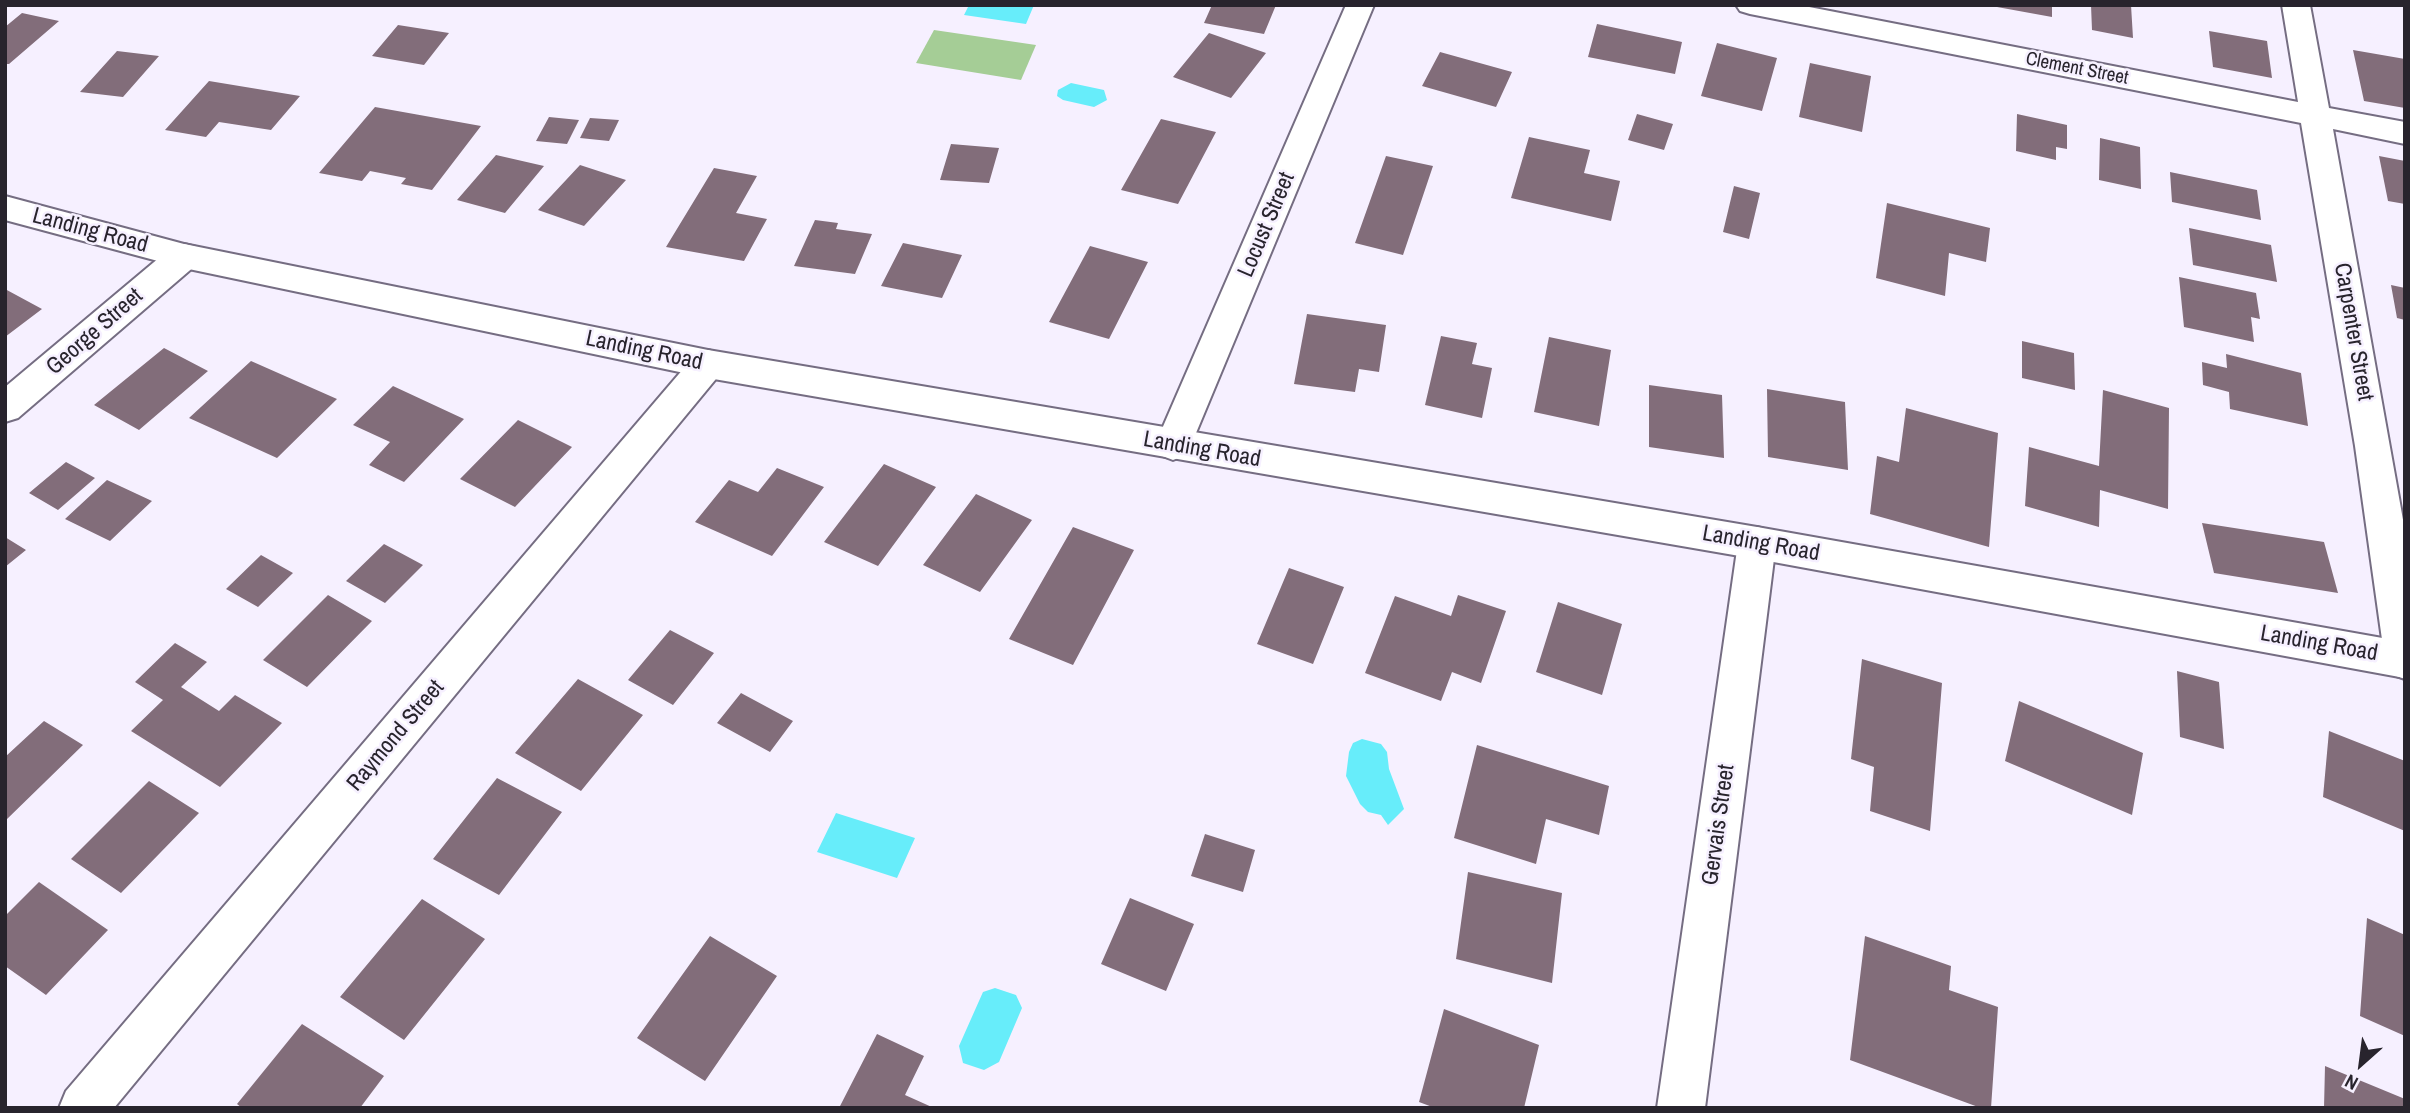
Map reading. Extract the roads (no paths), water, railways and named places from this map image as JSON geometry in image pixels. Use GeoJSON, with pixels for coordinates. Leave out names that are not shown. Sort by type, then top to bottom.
{"type":"FeatureCollection","features":[{"type":"Feature","properties":{"kind":"street","name":"Locust Street"},"geometry":{"type":"LineString","coordinates":[[1173,445],[1360,5]]}},
{"type":"Feature","properties":{"kind":"street","name":"Clement Street"},"geometry":{"type":"LineString","coordinates":[[1750,5],[2405,133]]}},
{"type":"Feature","properties":{"kind":"street","name":"Carpenter Street"},"geometry":{"type":"LineString","coordinates":[[2296,5],[2314,115],[2389,449],[2404,660]]}},
{"type":"Feature","properties":{"kind":"street","name":"Landing Road"},"geometry":{"type":"LineString","coordinates":[[5,208],[184,256],[709,364],[1757,543],[2404,660]]}},
{"type":"Feature","properties":{"kind":"street","name":"George Street"},"geometry":{"type":"LineString","coordinates":[[5,408],[184,256]]}},
{"type":"Feature","properties":{"kind":"street","name":"Raymond Street"},"geometry":{"type":"LineString","coordinates":[[83,1108],[709,364]]}},
{"type":"Feature","properties":{"kind":"street","name":"Gervais Street"},"geometry":{"type":"LineString","coordinates":[[1681,1108],[1757,543]]}},
{"type":"Feature","properties":{"kind":"water"},"geometry":{"type":"Polygon","coordinates":[[[969,5],[1034,5],[1026,24],[964,15],[969,5]]]}},
{"type":"Feature","properties":{"kind":"water"},"geometry":{"type":"Polygon","coordinates":[[[1071,83],[1104,90],[1107,100],[1094,107],[1063,100],[1057,96],[1058,90],[1071,83]]]}},
{"type":"Feature","properties":{"kind":"water"},"geometry":{"type":"Polygon","coordinates":[[[1362,739],[1381,744],[1387,752],[1389,769],[1404,809],[1388,825],[1381,815],[1368,812],[1360,804],[1346,776],[1349,752],[1353,743],[1362,739]]]}},
{"type":"Feature","properties":{"kind":"water"},"geometry":{"type":"Polygon","coordinates":[[[836,813],[915,838],[897,878],[817,852],[836,813]]]}},
{"type":"Feature","properties":{"kind":"water"},"geometry":{"type":"Polygon","coordinates":[[[995,988],[1016,995],[1022,1008],[999,1062],[984,1070],[963,1063],[959,1046],[983,992],[995,988]]]}}]}
